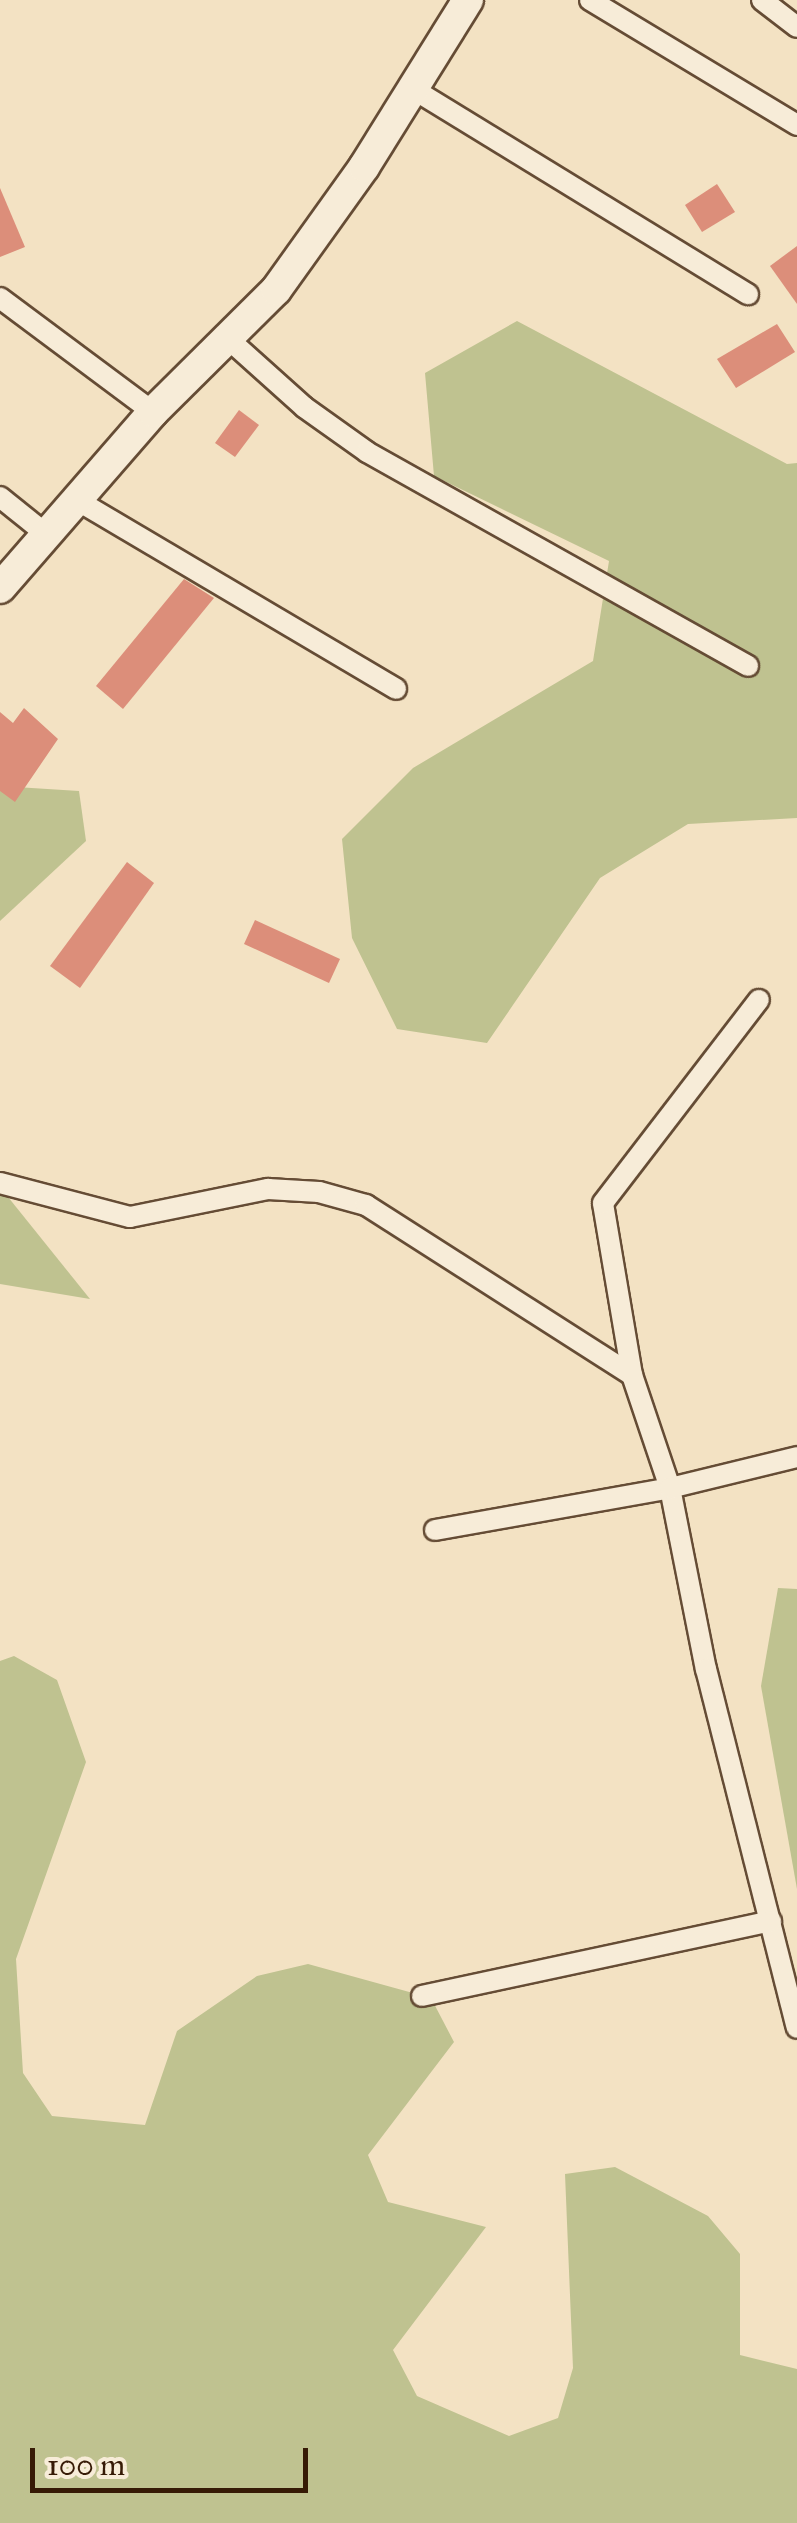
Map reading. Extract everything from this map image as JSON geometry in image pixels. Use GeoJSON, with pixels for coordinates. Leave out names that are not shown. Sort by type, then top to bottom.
{"type":"FeatureCollection","features":[{"type":"Feature","properties":{"kind":"main road"},"geometry":{"type":"LineString","coordinates":[[0,588],[153,412],[224,336],[276,290],[468,0]]}},
{"type":"Feature","properties":{"kind":"street"},"geometry":{"type":"LineString","coordinates":[[590,0],[797,124]]}},
{"type":"Feature","properties":{"kind":"street"},"geometry":{"type":"LineString","coordinates":[[762,0],[797,27]]}},
{"type":"Feature","properties":{"kind":"street"},"geometry":{"type":"LineString","coordinates":[[412,90],[748,294]]}},
{"type":"Feature","properties":{"kind":"street"},"geometry":{"type":"LineString","coordinates":[[0,298],[153,412]]}},
{"type":"Feature","properties":{"kind":"street"},"geometry":{"type":"LineString","coordinates":[[224,336],[304,408],[367,452],[748,666]]}},
{"type":"Feature","properties":{"kind":"street"},"geometry":{"type":"LineString","coordinates":[[0,497],[46,534]]}},
{"type":"Feature","properties":{"kind":"street"},"geometry":{"type":"LineString","coordinates":[[75,499],[396,690]]}},
{"type":"Feature","properties":{"kind":"street"},"geometry":{"type":"LineString","coordinates":[[759,1000],[603,1204],[632,1375],[670,1488],[706,1670],[797,2028]]}},
{"type":"Feature","properties":{"kind":"street"},"geometry":{"type":"LineString","coordinates":[[0,1182],[130,1217],[268,1189],[320,1192],[366,1205],[632,1375]]}},
{"type":"Feature","properties":{"kind":"street"},"geometry":{"type":"LineString","coordinates":[[435,1530],[670,1488],[797,1457]]}},
{"type":"Feature","properties":{"kind":"street"},"geometry":{"type":"LineString","coordinates":[[422,1996],[771,1921]]}},
{"type":"Feature","properties":{"kind":"green space"},"geometry":{"type":"Polygon","coordinates":[[[517,321],[787,464],[797,463],[797,818],[688,824],[600,878],[487,1043],[397,1029],[352,938],[342,839],[413,768],[593,661],[609,561],[434,476],[425,373],[517,321]]]}},
{"type":"Feature","properties":{"kind":"green space"},"geometry":{"type":"Polygon","coordinates":[[[0,786],[79,791],[86,841],[0,921],[0,786]]]}},
{"type":"Feature","properties":{"kind":"green space"},"geometry":{"type":"Polygon","coordinates":[[[0,1187],[90,1299],[0,1284],[0,1187]]]}},
{"type":"Feature","properties":{"kind":"green space"},"geometry":{"type":"Polygon","coordinates":[[[778,1588],[797,1589],[797,1889],[761,1686],[778,1588]]]}},
{"type":"Feature","properties":{"kind":"green space"},"geometry":{"type":"Polygon","coordinates":[[[14,1656],[57,1680],[86,1762],[16,1959],[23,2073],[52,2116],[145,2125],[177,2031],[257,1976],[308,1964],[431,1998],[454,2042],[368,2155],[388,2202],[486,2227],[393,2350],[417,2396],[509,2436],[558,2418],[573,2368],[565,2174],[615,2167],[708,2216],[740,2254],[740,2355],[797,2369],[797,2523],[0,2523],[0,1661],[14,1656]]]}},
{"type":"Feature","properties":{"kind":"building"},"geometry":{"type":"Polygon","coordinates":[[[717,184],[735,212],[702,232],[685,205],[717,184]]]}},
{"type":"Feature","properties":{"kind":"building"},"geometry":{"type":"Polygon","coordinates":[[[0,188],[25,247],[0,257],[0,188]]]}},
{"type":"Feature","properties":{"kind":"building"},"geometry":{"type":"Polygon","coordinates":[[[797,246],[797,304],[770,266],[797,246]]]}},
{"type":"Feature","properties":{"kind":"building"},"geometry":{"type":"Polygon","coordinates":[[[777,324],[795,352],[736,388],[717,359],[777,324]]]}},
{"type":"Feature","properties":{"kind":"building"},"geometry":{"type":"Polygon","coordinates":[[[239,410],[259,425],[235,457],[215,443],[239,410]]]}},
{"type":"Feature","properties":{"kind":"building"},"geometry":{"type":"Polygon","coordinates":[[[184,579],[214,598],[123,709],[96,686],[184,579]]]}},
{"type":"Feature","properties":{"kind":"building"},"geometry":{"type":"Polygon","coordinates":[[[24,708],[58,739],[15,802],[0,791],[0,712],[13,723],[24,708]]]}},
{"type":"Feature","properties":{"kind":"building"},"geometry":{"type":"Polygon","coordinates":[[[127,862],[154,883],[80,988],[50,966],[127,862]]]}},
{"type":"Feature","properties":{"kind":"building"},"geometry":{"type":"Polygon","coordinates":[[[255,920],[340,959],[329,983],[244,944],[255,920]]]}}]}
